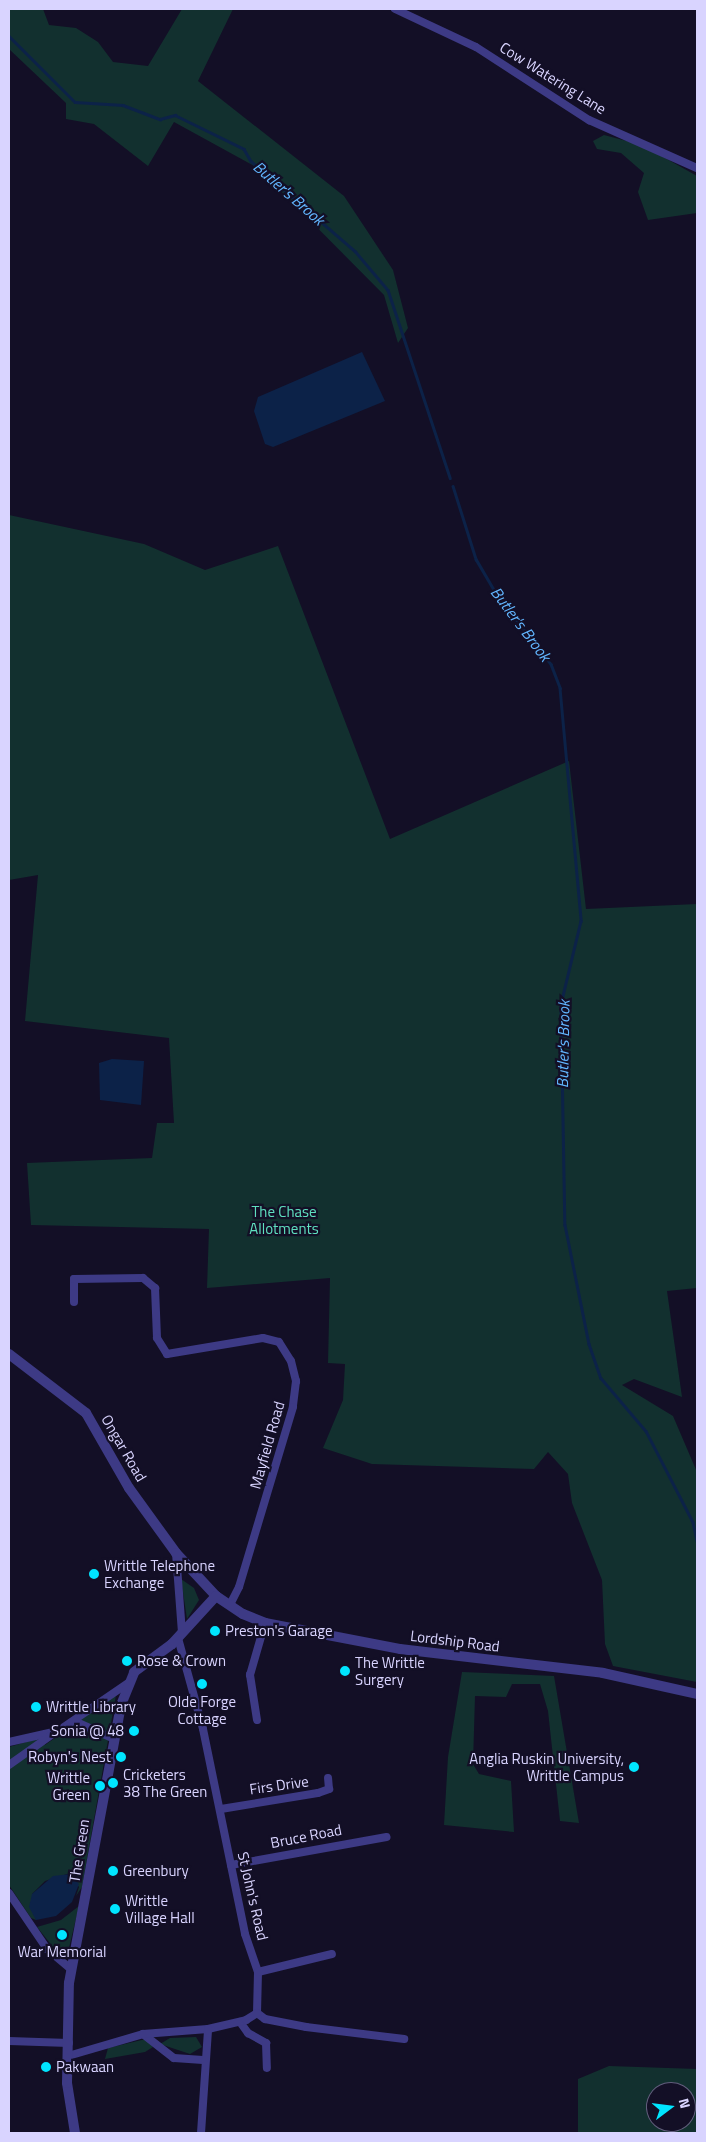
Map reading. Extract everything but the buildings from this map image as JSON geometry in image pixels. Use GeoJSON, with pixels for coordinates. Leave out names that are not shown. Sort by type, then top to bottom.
{"type":"FeatureCollection","features":[{"type":"Feature","properties":{"kind":"street","name":"Cow Watering Lane"},"geometry":{"type":"LineString","coordinates":[[395,9],[476,47],[589,120],[697,168]]}},
{"type":"Feature","properties":{"kind":"street","name":"Mayfield Road"},"geometry":{"type":"LineString","coordinates":[[74,1302],[74,1279],[143,1278],[155,1288],[157,1338],[167,1354],[263,1338],[279,1342],[291,1360],[296,1381],[293,1407],[239,1588],[230,1605]]}},
{"type":"Feature","properties":{"kind":"street","name":"Ongar Road"},"geometry":{"type":"LineString","coordinates":[[9,1354],[86,1413],[129,1488],[176,1553],[216,1596]]}},
{"type":"Feature","properties":{"kind":"street"},"geometry":{"type":"LineString","coordinates":[[176,1553],[180,1635]]}},
{"type":"Feature","properties":{"kind":"street","name":"Lordship Road"},"geometry":{"type":"LineString","coordinates":[[216,1596],[265,1623],[400,1649],[603,1673],[697,1694]]}},
{"type":"Feature","properties":{"kind":"street","name":"The Green"},"geometry":{"type":"LineString","coordinates":[[75,2133],[68,2094],[71,1969],[94,1865],[112,1738],[128,1683],[140,1666],[180,1635],[216,1596]]}},
{"type":"Feature","properties":{"kind":"street"},"geometry":{"type":"LineString","coordinates":[[257,1720],[250,1675],[265,1623]]}},
{"type":"Feature","properties":{"kind":"street","name":"St John's Road"},"geometry":{"type":"LineString","coordinates":[[180,1635],[221,1809],[245,1934],[258,1972],[257,2013]]}},
{"type":"Feature","properties":{"kind":"street","name":"The Green"},"geometry":{"type":"LineString","coordinates":[[9,1765],[128,1683]]}},
{"type":"Feature","properties":{"kind":"street"},"geometry":{"type":"LineString","coordinates":[[74,1721],[112,1738]]}},
{"type":"Feature","properties":{"kind":"street","name":"The Green"},"geometry":{"type":"LineString","coordinates":[[9,1742],[58,1731]]}},
{"type":"Feature","properties":{"kind":"street","name":"Firs Drive"},"geometry":{"type":"LineString","coordinates":[[221,1809],[318,1793],[329,1789],[328,1778]]}},
{"type":"Feature","properties":{"kind":"street","name":"Bruce Road"},"geometry":{"type":"LineString","coordinates":[[231,1865],[387,1837]]}},
{"type":"Feature","properties":{"kind":"street"},"geometry":{"type":"LineString","coordinates":[[9,1893],[47,1949],[71,1969]]}},
{"type":"Feature","properties":{"kind":"street"},"geometry":{"type":"LineString","coordinates":[[258,1972],[332,1954]]}},
{"type":"Feature","properties":{"kind":"street"},"geometry":{"type":"LineString","coordinates":[[9,2041],[69,2049],[143,2034],[208,2029],[240,2022],[257,2013],[265,2019],[290,2024],[404,2039]]}},
{"type":"Feature","properties":{"kind":"street"},"geometry":{"type":"LineString","coordinates":[[240,2022],[248,2033],[266,2043],[267,2068]]}},
{"type":"Feature","properties":{"kind":"street"},"geometry":{"type":"LineString","coordinates":[[202,2133],[203,2060],[208,2029]]}},
{"type":"Feature","properties":{"kind":"street"},"geometry":{"type":"LineString","coordinates":[[143,2034],[174,2058],[203,2060]]}},
{"type":"Feature","properties":{"kind":"green space"},"geometry":{"type":"Polygon","coordinates":[[[9,9],[43,9],[49,25],[76,28],[98,42],[113,62],[148,66],[182,9],[233,9],[198,81],[344,196],[393,270],[408,328],[398,343],[384,295],[258,168],[174,122],[148,166],[94,124],[66,119],[66,103],[9,49],[9,9]]]}},
{"type":"Feature","properties":{"kind":"green space"},"geometry":{"type":"Polygon","coordinates":[[[604,135],[642,145],[697,176],[697,213],[648,220],[638,192],[644,173],[621,153],[597,149],[593,141],[604,135]]]}},
{"type":"Feature","properties":{"kind":"green space","name":"The Chase Allotments"},"geometry":{"type":"Polygon","coordinates":[[[9,515],[144,544],[205,570],[278,546],[390,839],[569,761],[586,909],[697,904],[697,1288],[667,1291],[682,1397],[634,1379],[622,1385],[673,1416],[697,1472],[697,1682],[613,1666],[605,1644],[602,1580],[572,1503],[568,1474],[548,1452],[534,1469],[372,1464],[323,1448],[343,1400],[345,1364],[328,1363],[330,1278],[207,1288],[209,1229],[31,1225],[27,1163],[152,1158],[157,1123],[174,1123],[169,1038],[25,1021],[38,875],[9,880],[9,515]]]}},
{"type":"Feature","properties":{"kind":"green space"},"geometry":{"type":"Polygon","coordinates":[[[181,1579],[194,1588],[199,1600],[187,1619],[181,1579]]]}},
{"type":"Feature","properties":{"kind":"green space"},"geometry":{"type":"Polygon","coordinates":[[[462,1672],[554,1676],[579,1823],[560,1821],[548,1711],[540,1684],[512,1684],[506,1697],[475,1696],[473,1764],[479,1774],[511,1781],[514,1832],[444,1825],[448,1757],[462,1672]]]}},
{"type":"Feature","properties":{"kind":"green space"},"geometry":{"type":"Polygon","coordinates":[[[116,1695],[82,1887],[76,1896],[79,1887],[67,1874],[45,1881],[32,1894],[36,1920],[31,1918],[9,1885],[9,1747],[40,1738],[45,1745],[116,1695]]]}},
{"type":"Feature","properties":{"kind":"green space"},"geometry":{"type":"Polygon","coordinates":[[[79,1906],[68,1952],[62,1958],[37,1927],[61,1920],[79,1906]]]}},
{"type":"Feature","properties":{"kind":"green space"},"geometry":{"type":"Polygon","coordinates":[[[196,2037],[202,2047],[190,2054],[160,2044],[170,2038],[196,2037]]]}},
{"type":"Feature","properties":{"kind":"green space"},"geometry":{"type":"Polygon","coordinates":[[[146,2039],[153,2047],[145,2052],[105,2059],[108,2048],[146,2039]]]}},
{"type":"Feature","properties":{"kind":"green space"},"geometry":{"type":"Polygon","coordinates":[[[609,2066],[697,2069],[697,2133],[578,2133],[578,2079],[609,2066]]]}},
{"type":"Feature","properties":{"kind":"water"},"geometry":{"type":"Polygon","coordinates":[[[362,352],[385,401],[273,447],[265,444],[254,411],[258,397],[362,352]]]}},
{"type":"Feature","properties":{"kind":"water"},"geometry":{"type":"Polygon","coordinates":[[[112,1059],[144,1061],[141,1105],[100,1100],[99,1063],[112,1059]]]}},
{"type":"Feature","properties":{"kind":"water"},"geometry":{"type":"Polygon","coordinates":[[[71,1874],[79,1884],[72,1902],[56,1916],[36,1920],[29,1907],[32,1894],[53,1876],[71,1874]]]}},
{"type":"Feature","properties":{"kind":"waterway","name":"Butler's Brook"},"geometry":{"type":"LineString","coordinates":[[9,36],[75,102],[123,105],[160,119],[175,115],[244,149],[251,161],[355,251],[388,290],[450,478]]}},
{"type":"Feature","properties":{"kind":"waterway","name":"Butler's Brook"},"geometry":{"type":"LineString","coordinates":[[453,486],[476,559],[497,595],[551,664],[560,688],[581,921],[561,1004],[565,1225],[589,1344],[601,1378],[646,1431],[693,1522],[697,1541]]}},
{"type":"Feature","properties":{"kind":"place","name":"Writtle Telephone Exchange"},"geometry":{"type":"Point","coordinates":[94,1574]}},
{"type":"Feature","properties":{"kind":"place","name":"Preston's Garage"},"geometry":{"type":"Point","coordinates":[215,1631]}},
{"type":"Feature","properties":{"kind":"place","name":"Rose & Crown"},"geometry":{"type":"Point","coordinates":[127,1661]}},
{"type":"Feature","properties":{"kind":"place","name":"The Writtle Surgery"},"geometry":{"type":"Point","coordinates":[345,1671]}},
{"type":"Feature","properties":{"kind":"place","name":"Olde Forge Cottage"},"geometry":{"type":"Point","coordinates":[202,1684]}},
{"type":"Feature","properties":{"kind":"place","name":"Writtle Library"},"geometry":{"type":"Point","coordinates":[36,1707]}},
{"type":"Feature","properties":{"kind":"place","name":"Sonia @ 48"},"geometry":{"type":"Point","coordinates":[134,1731]}},
{"type":"Feature","properties":{"kind":"place","name":"Robyn's Nest"},"geometry":{"type":"Point","coordinates":[121,1757]}},
{"type":"Feature","properties":{"kind":"place","name":"Anglia Ruskin University, Writtle Campus"},"geometry":{"type":"Point","coordinates":[634,1767]}},
{"type":"Feature","properties":{"kind":"place","name":"Cricketers 38 The Green"},"geometry":{"type":"Point","coordinates":[113,1783]}},
{"type":"Feature","properties":{"kind":"place","name":"Writtle Green"},"geometry":{"type":"Point","coordinates":[100,1786]}},
{"type":"Feature","properties":{"kind":"place","name":"Greenbury"},"geometry":{"type":"Point","coordinates":[113,1871]}},
{"type":"Feature","properties":{"kind":"place","name":"Writtle Village Hall"},"geometry":{"type":"Point","coordinates":[115,1909]}},
{"type":"Feature","properties":{"kind":"place","name":"War Memorial"},"geometry":{"type":"Point","coordinates":[62,1935]}},
{"type":"Feature","properties":{"kind":"place","name":"Pakwaan"},"geometry":{"type":"Point","coordinates":[46,2067]}}]}
